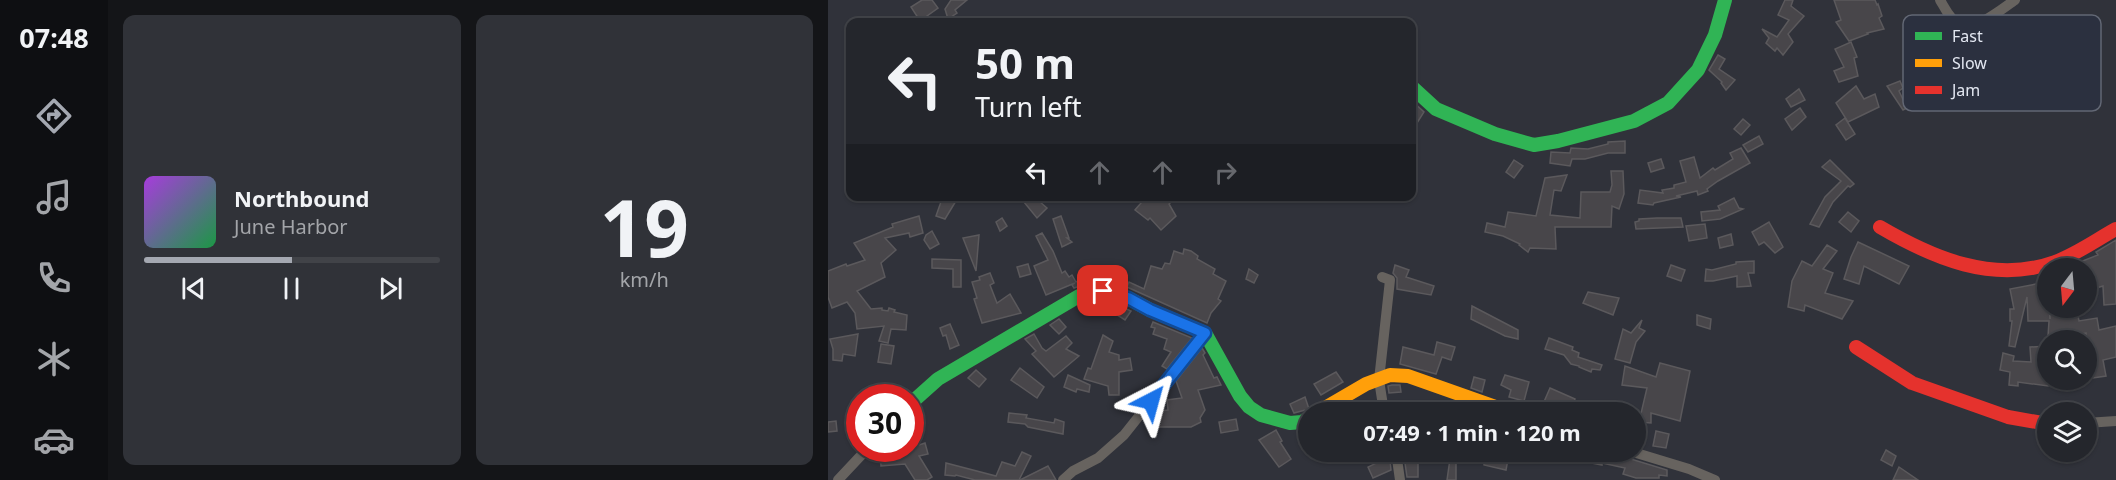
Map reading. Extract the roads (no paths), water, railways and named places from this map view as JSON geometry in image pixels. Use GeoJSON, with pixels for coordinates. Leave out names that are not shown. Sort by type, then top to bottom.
{"type":"FeatureCollection","features":[{"type":"Feature","properties":{"kind":"street"},"geometry":{"type":"LineString","coordinates":[[1416,91],[1436,109],[1495,134],[1534,145],[1634,121],[1668,103],[1698,70],[1715,35],[1725,0]]}},
{"type":"Feature","properties":{"kind":"street"},"geometry":{"type":"LineString","coordinates":[[1940,0],[1950,15]]}},
{"type":"Feature","properties":{"kind":"street"},"geometry":{"type":"LineString","coordinates":[[1993,15],[2015,0]]}},
{"type":"Feature","properties":{"kind":"street"},"geometry":{"type":"LineString","coordinates":[[1880,227],[1906,244],[1941,259],[1971,267],[2000,271],[2031,269],[2056,262],[2116,230]]}},
{"type":"Feature","properties":{"kind":"street"},"geometry":{"type":"LineString","coordinates":[[1382,277],[1390,280],[1378,380],[1382,402]]}},
{"type":"Feature","properties":{"kind":"street"},"geometry":{"type":"LineString","coordinates":[[924,392],[938,380],[1086,294],[1103,291],[1128,298],[1150,310],[1205,333],[1240,396],[1249,407],[1261,415],[1290,423],[1298,422]]}},
{"type":"Feature","properties":{"kind":"street"},"geometry":{"type":"LineString","coordinates":[[1063,480],[1073,471],[1098,458],[1124,435],[1205,333]]}},
{"type":"Feature","properties":{"kind":"street"},"geometry":{"type":"LineString","coordinates":[[1857,347],[1912,382],[2008,417],[2037,422]]}},
{"type":"Feature","properties":{"kind":"street"},"geometry":{"type":"LineString","coordinates":[[1334,402],[1366,384],[1390,375],[1408,376],[1482,402]]}},
{"type":"Feature","properties":{"kind":"street"},"geometry":{"type":"LineString","coordinates":[[2097,422],[2116,421]]}},
{"type":"Feature","properties":{"kind":"street"},"geometry":{"type":"LineString","coordinates":[[1646,456],[1689,469],[1715,480]]}},
{"type":"Feature","properties":{"kind":"street"},"geometry":{"type":"LineString","coordinates":[[838,480],[855,462]]}},
{"type":"Feature","properties":{"kind":"street"},"geometry":{"type":"LineString","coordinates":[[1397,462],[1400,480]]}}]}
